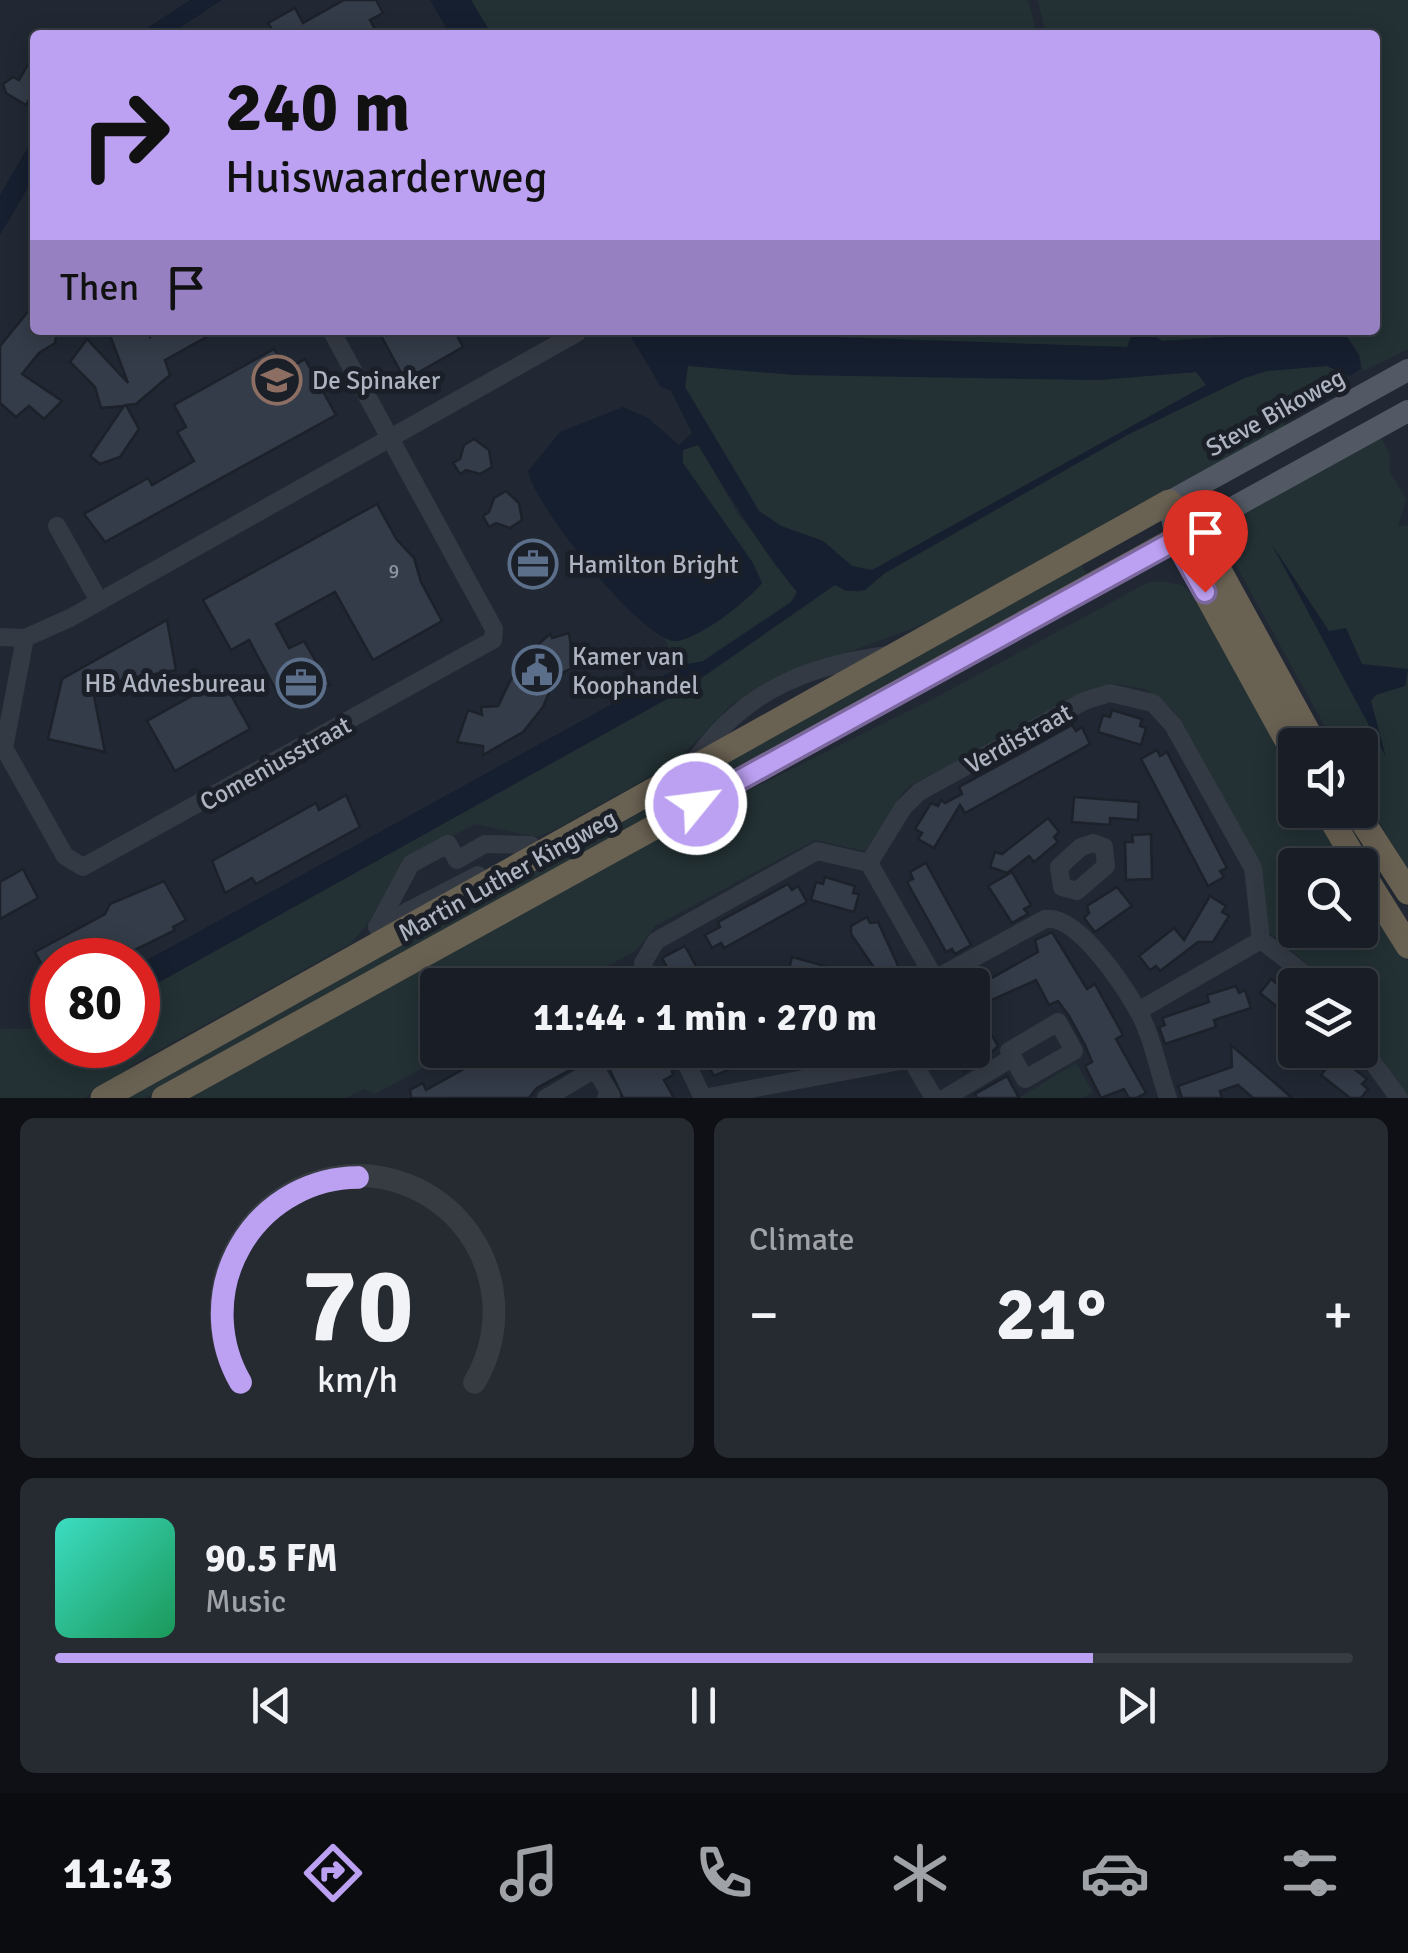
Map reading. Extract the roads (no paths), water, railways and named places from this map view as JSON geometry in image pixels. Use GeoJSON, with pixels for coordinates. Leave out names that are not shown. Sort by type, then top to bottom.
{"type":"FeatureCollection","features":[{"type":"Feature","properties":{"kind":"highway"},"geometry":{"type":"LineString","coordinates":[[1170,502],[1282,728]]}},
{"type":"Feature","properties":{"kind":"highway","name":"Martin Luther Kingweg"},"geometry":{"type":"LineString","coordinates":[[103,1098],[584,834],[894,654],[1170,502]]}},
{"type":"Feature","properties":{"kind":"highway"},"geometry":{"type":"LineString","coordinates":[[1186,534],[1305,728]]}},
{"type":"Feature","properties":{"kind":"highway","name":"Martin Luther Kingweg"},"geometry":{"type":"LineString","coordinates":[[164,1098],[1186,534]]}},
{"type":"Feature","properties":{"kind":"highway"},"geometry":{"type":"LineString","coordinates":[[1367,828],[1408,892]]}},
{"type":"Feature","properties":{"kind":"highway"},"geometry":{"type":"LineString","coordinates":[[531,845],[584,834]]}},
{"type":"Feature","properties":{"kind":"highway"},"geometry":{"type":"LineString","coordinates":[[1378,898],[1408,946]]}},
{"type":"Feature","properties":{"kind":"highway"},"geometry":{"type":"LineString","coordinates":[[340,967],[376,927]]}},
{"type":"Feature","properties":{"kind":"main road","name":"Steve Bikoweg"},"geometry":{"type":"LineString","coordinates":[[1170,502],[1408,370]]}},
{"type":"Feature","properties":{"kind":"main road"},"geometry":{"type":"LineString","coordinates":[[1186,534],[1408,411]]}},
{"type":"Feature","properties":{"kind":"street"},"geometry":{"type":"LineString","coordinates":[[334,335],[391,440]]}},
{"type":"Feature","properties":{"kind":"street"},"geometry":{"type":"LineString","coordinates":[[0,637],[25,638],[99,602],[574,335]]}},
{"type":"Feature","properties":{"kind":"street","name":"Comeniusstraat"},"geometry":{"type":"LineString","coordinates":[[25,638],[4,748],[65,856],[76,866],[90,866],[494,640],[494,629],[391,440]]}},
{"type":"Feature","properties":{"kind":"street"},"geometry":{"type":"LineString","coordinates":[[57,526],[99,602]]}},
{"type":"Feature","properties":{"kind":"street","name":"Verdistraat"},"geometry":{"type":"LineString","coordinates":[[869,863],[903,808],[919,792],[1084,701],[1110,692],[1152,703],[1174,725],[1253,868],[1262,940]]}},
{"type":"Feature","properties":{"kind":"street"},"geometry":{"type":"LineString","coordinates":[[376,927],[411,864],[448,844],[468,880]]}},
{"type":"Feature","properties":{"kind":"street"},"geometry":{"type":"LineString","coordinates":[[457,860],[485,844],[531,845]]}},
{"type":"Feature","properties":{"kind":"street"},"geometry":{"type":"LineString","coordinates":[[376,927],[531,845]]}},
{"type":"Feature","properties":{"kind":"street"},"geometry":{"type":"LineString","coordinates":[[643,968],[656,941],[817,851],[869,863],[926,968]]}},
{"type":"Feature","properties":{"kind":"street"},"geometry":{"type":"LineString","coordinates":[[1064,920],[1070,891]]}},
{"type":"Feature","properties":{"kind":"street"},"geometry":{"type":"LineString","coordinates":[[959,968],[1046,919],[1064,920],[1080,932],[1138,1011],[1163,1096]]}},
{"type":"Feature","properties":{"kind":"street"},"geometry":{"type":"LineString","coordinates":[[1138,1011],[1262,940],[1297,968]]}},
{"type":"Feature","properties":{"kind":"street"},"geometry":{"type":"LineString","coordinates":[[945,1098],[1012,1058]]}},
{"type":"Feature","properties":{"kind":"street"},"geometry":{"type":"LineString","coordinates":[[689,1068],[703,1098],[855,1068]]}},
{"type":"Feature","properties":{"kind":"street"},"geometry":{"type":"LineString","coordinates":[[827,1068],[830,1074]]}},
{"type":"Feature","properties":{"kind":"street"},"geometry":{"type":"LineString","coordinates":[[919,1068],[934,1098]]}},
{"type":"Feature","properties":{"kind":"street"},"geometry":{"type":"LineString","coordinates":[[1377,1068],[1400,1098]]}},
{"type":"Feature","properties":{"kind":"street"},"geometry":{"type":"LineString","coordinates":[[551,1097],[595,1069],[610,1095],[606,1098]]}},
{"type":"Feature","properties":{"kind":"water"},"geometry":{"type":"Polygon","coordinates":[[[190,0],[222,0],[177,30],[145,30],[190,0]]]}},
{"type":"Feature","properties":{"kind":"water"},"geometry":{"type":"Polygon","coordinates":[[[430,0],[471,0],[489,30],[447,30],[430,0]]]}},
{"type":"Feature","properties":{"kind":"water"},"geometry":{"type":"Polygon","coordinates":[[[30,144],[30,184],[0,235],[0,195],[30,144]]]}},
{"type":"Feature","properties":{"kind":"water"},"geometry":{"type":"Polygon","coordinates":[[[630,335],[774,335],[1127,347],[1131,335],[1154,335],[1162,341],[1346,335],[1359,355],[1361,369],[1350,376],[1327,366],[1267,371],[1244,378],[1127,435],[885,573],[865,590],[846,591],[835,585],[690,686],[160,982],[160,953],[683,665],[703,661],[791,602],[797,592],[757,539],[698,445],[683,450],[683,463],[753,563],[762,583],[709,627],[675,641],[659,635],[639,619],[591,569],[549,512],[528,471],[560,432],[623,407],[648,418],[679,445],[692,433],[671,391],[661,387],[630,335]],[[688,366],[685,387],[759,511],[781,526],[823,541],[852,566],[872,570],[1206,385],[1196,372],[1098,380],[794,375],[688,366]]]}},
{"type":"Feature","properties":{"kind":"water"},"geometry":{"type":"Polygon","coordinates":[[[1271,543],[1329,631],[1346,628],[1362,664],[1408,669],[1405,686],[1376,695],[1371,701],[1386,757],[1378,742],[1378,728],[1370,728],[1271,543]]]}},
{"type":"Feature","properties":{"kind":"place","name":"De Spinaker"},"geometry":{"type":"Point","coordinates":[277,380]}},
{"type":"Feature","properties":{"kind":"place","name":"Hamilton Bright"},"geometry":{"type":"Point","coordinates":[533,564]}},
{"type":"Feature","properties":{"kind":"place","name":"Kamer van Koophandel"},"geometry":{"type":"Point","coordinates":[537,670]}},
{"type":"Feature","properties":{"kind":"place","name":"HB Adviesbureau"},"geometry":{"type":"Point","coordinates":[301,683]}}]}
